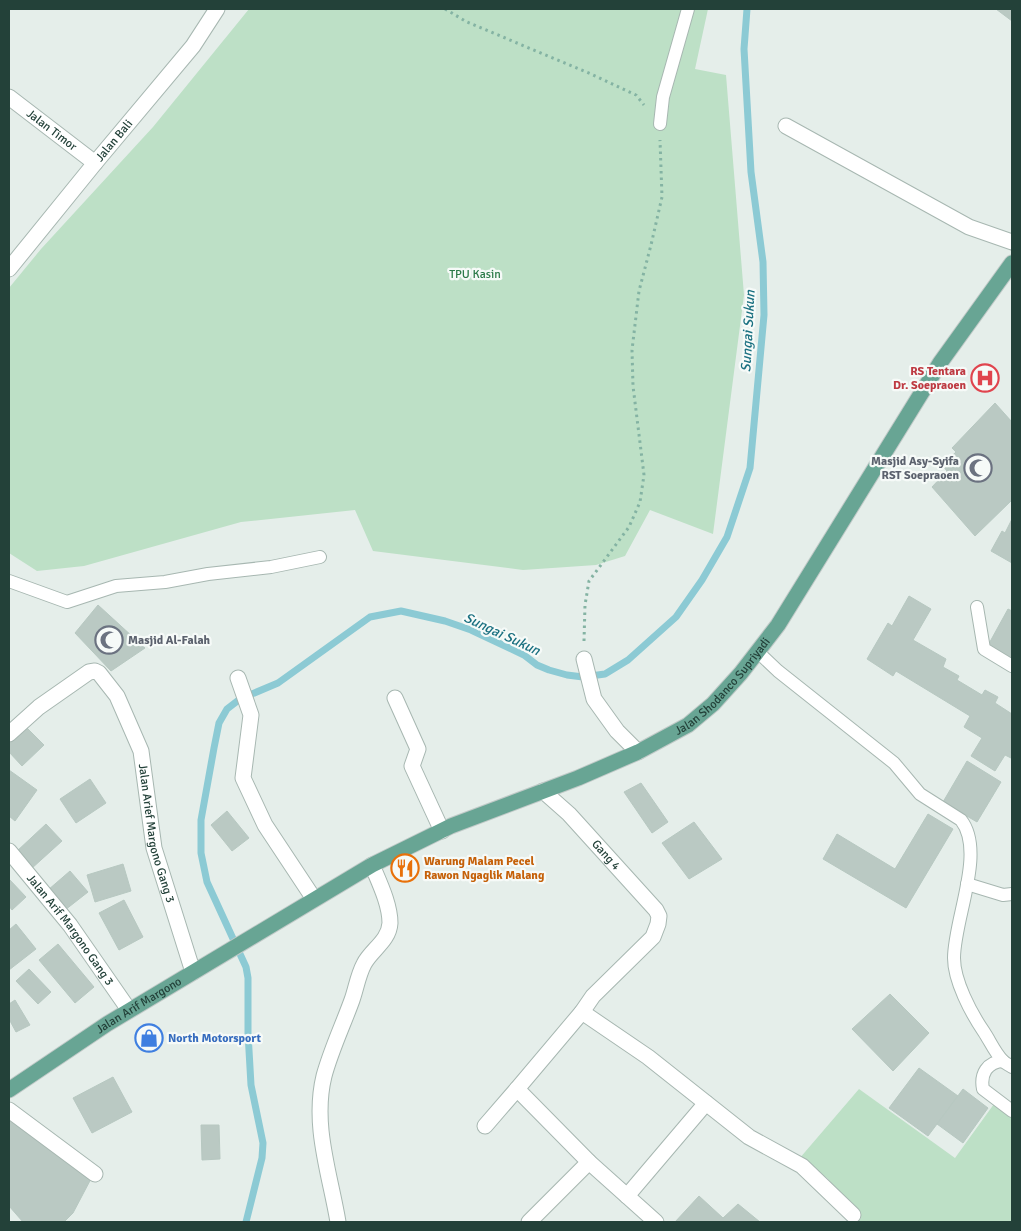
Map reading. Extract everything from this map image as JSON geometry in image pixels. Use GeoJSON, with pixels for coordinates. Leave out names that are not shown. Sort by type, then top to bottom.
{"type":"FeatureCollection","features":[{"type":"Feature","properties":{"kind":"main road","name":"Jalan Shodanco Supriyadi"},"geometry":{"type":"LineString","coordinates":[[272,924],[372,865],[442,831],[578,778],[638,752],[688,725],[713,704],[741,674],[778,625],[940,363],[1012,263]]}},
{"type":"Feature","properties":{"kind":"main road","name":"Jalan Arif Margono"},"geometry":{"type":"LineString","coordinates":[[9,1090],[129,1010],[272,924]]}},
{"type":"Feature","properties":{"kind":"street","name":"Jalan Bali"},"geometry":{"type":"LineString","coordinates":[[9,269],[193,46],[217,9]]}},
{"type":"Feature","properties":{"kind":"street","name":"Jalan Timor"},"geometry":{"type":"LineString","coordinates":[[9,97],[95,163]]}},
{"type":"Feature","properties":{"kind":"street"},"geometry":{"type":"LineString","coordinates":[[786,126],[969,227],[1012,242]]}},
{"type":"Feature","properties":{"kind":"street"},"geometry":{"type":"LineString","coordinates":[[584,659],[594,700],[617,731],[638,752]]}},
{"type":"Feature","properties":{"kind":"street","name":"Jalan Arief Margono Gang 3"},"geometry":{"type":"LineString","coordinates":[[9,734],[39,707],[89,672],[95,671],[99,674],[118,696],[141,751],[154,848],[194,972]]}},
{"type":"Feature","properties":{"kind":"street"},"geometry":{"type":"LineString","coordinates":[[238,678],[251,714],[242,778],[265,825],[314,899]]}},
{"type":"Feature","properties":{"kind":"street"},"geometry":{"type":"LineString","coordinates":[[395,698],[418,749],[412,766],[442,831]]}},
{"type":"Feature","properties":{"kind":"street","name":"Gang 4"},"geometry":{"type":"LineString","coordinates":[[543,791],[569,814],[656,910],[659,916],[653,937],[593,996],[582,1012]]}},
{"type":"Feature","properties":{"kind":"street","name":"Jalan Arif Margono Gang 3"},"geometry":{"type":"LineString","coordinates":[[9,851],[70,925],[129,1010]]}},
{"type":"Feature","properties":{"kind":"street"},"geometry":{"type":"LineString","coordinates":[[338,1222],[322,1140],[320,1122],[321,1100],[324,1076],[364,964],[382,943],[390,923],[382,891],[372,865]]}},
{"type":"Feature","properties":{"kind":"street"},"geometry":{"type":"LineString","coordinates":[[485,1126],[582,1012],[648,1057],[749,1137],[802,1166],[853,1216]]}},
{"type":"Feature","properties":{"kind":"street"},"geometry":{"type":"LineString","coordinates":[[516,1088],[589,1162],[656,1222]]}},
{"type":"Feature","properties":{"kind":"street"},"geometry":{"type":"LineString","coordinates":[[626,1196],[706,1103]]}},
{"type":"Feature","properties":{"kind":"street"},"geometry":{"type":"LineString","coordinates":[[9,1110],[96,1174]]}},
{"type":"Feature","properties":{"kind":"street"},"geometry":{"type":"LineString","coordinates":[[529,1222],[589,1162]]}},
{"type":"Feature","properties":{"kind":"lane"},"geometry":{"type":"LineString","coordinates":[[660,124],[663,97],[688,9]]}},
{"type":"Feature","properties":{"kind":"lane"},"geometry":{"type":"LineString","coordinates":[[9,581],[67,602],[116,586],[164,582],[208,574],[271,567],[320,557]]}},
{"type":"Feature","properties":{"kind":"lane"},"geometry":{"type":"LineString","coordinates":[[977,607],[984,649],[1012,666]]}},
{"type":"Feature","properties":{"kind":"lane"},"geometry":{"type":"LineString","coordinates":[[758,652],[778,671],[894,763],[920,794],[961,820],[965,826],[970,839],[971,854],[967,884],[956,935],[954,959],[957,977],[975,1020],[1007,1064]]}},
{"type":"Feature","properties":{"kind":"lane"},"geometry":{"type":"LineString","coordinates":[[967,884],[1004,895],[1012,894]]}},
{"type":"Feature","properties":{"kind":"lane"},"geometry":{"type":"LineString","coordinates":[[1007,1064],[995,1061],[989,1066],[981,1079],[983,1089],[1012,1111]]}},
{"type":"Feature","properties":{"kind":"path"},"geometry":{"type":"LineString","coordinates":[[445,9],[467,22],[636,95],[660,124],[662,197],[639,291],[632,350],[633,386],[644,475],[640,502],[629,527],[589,581],[585,605],[584,659]]}},
{"type":"Feature","properties":{"kind":"green space","name":"TPU Kasin"},"geometry":{"type":"Polygon","coordinates":[[[249,9],[708,9],[695,69],[726,75],[744,295],[713,534],[650,510],[625,556],[596,565],[523,570],[373,551],[355,510],[241,522],[84,566],[37,571],[9,553],[9,288],[41,249],[153,127],[249,9]]]}},
{"type":"Feature","properties":{"kind":"green space"},"geometry":{"type":"Polygon","coordinates":[[[859,1089],[955,1158],[994,1104],[1012,1118],[1012,1222],[858,1222],[861,1218],[827,1178],[799,1159],[859,1089]]]}},
{"type":"Feature","properties":{"kind":"building"},"geometry":{"type":"Polygon","coordinates":[[[996,9],[1012,9],[1012,21],[996,9]]]}},
{"type":"Feature","properties":{"kind":"building","name":"Masjid Asy-Syifa RST Soepraoen"},"geometry":{"type":"Polygon","coordinates":[[[995,403],[1012,422],[1012,500],[975,536],[932,487],[947,471],[942,465],[956,452],[952,448],[995,403]]]}},
{"type":"Feature","properties":{"kind":"building"},"geometry":{"type":"Polygon","coordinates":[[[1012,519],[1012,563],[991,551],[1002,531],[1005,533],[1012,519]]]}},
{"type":"Feature","properties":{"kind":"building"},"geometry":{"type":"Polygon","coordinates":[[[909,596],[931,609],[913,640],[946,659],[943,667],[959,676],[957,680],[982,695],[985,690],[998,697],[995,703],[1012,714],[1012,755],[1011,758],[1005,755],[995,771],[971,756],[982,738],[964,727],[970,716],[896,671],[893,676],[867,659],[888,623],[892,626],[909,596]]]}},
{"type":"Feature","properties":{"kind":"building","name":"Masjid Al-Falah"},"geometry":{"type":"Polygon","coordinates":[[[98,605],[145,648],[111,671],[75,633],[98,605]]]}},
{"type":"Feature","properties":{"kind":"building"},"geometry":{"type":"Polygon","coordinates":[[[1008,609],[1012,611],[1012,664],[986,649],[1008,609]]]}},
{"type":"Feature","properties":{"kind":"building"},"geometry":{"type":"Polygon","coordinates":[[[23,724],[44,745],[22,766],[9,752],[9,737],[23,724]]]}},
{"type":"Feature","properties":{"kind":"building"},"geometry":{"type":"Polygon","coordinates":[[[967,761],[1001,782],[977,822],[943,802],[967,761]]]}},
{"type":"Feature","properties":{"kind":"building"},"geometry":{"type":"Polygon","coordinates":[[[9,770],[37,790],[15,821],[9,816],[9,770]]]}},
{"type":"Feature","properties":{"kind":"building"},"geometry":{"type":"Polygon","coordinates":[[[90,779],[106,803],[76,823],[60,799],[90,779]]]}},
{"type":"Feature","properties":{"kind":"building"},"geometry":{"type":"Polygon","coordinates":[[[641,783],[668,822],[652,833],[624,792],[641,783]]]}},
{"type":"Feature","properties":{"kind":"building"},"geometry":{"type":"Polygon","coordinates":[[[227,811],[249,838],[232,851],[211,825],[227,811]]]}},
{"type":"Feature","properties":{"kind":"building"},"geometry":{"type":"Polygon","coordinates":[[[928,814],[953,829],[906,908],[823,859],[837,834],[895,869],[928,814]]]}},
{"type":"Feature","properties":{"kind":"building"},"geometry":{"type":"Polygon","coordinates":[[[694,822],[722,859],[689,879],[662,843],[694,822]]]}},
{"type":"Feature","properties":{"kind":"building"},"geometry":{"type":"Polygon","coordinates":[[[46,824],[62,841],[31,869],[16,852],[46,824]]]}},
{"type":"Feature","properties":{"kind":"building"},"geometry":{"type":"Polygon","coordinates":[[[123,864],[131,891],[95,902],[87,875],[123,864]]]}},
{"type":"Feature","properties":{"kind":"building"},"geometry":{"type":"Polygon","coordinates":[[[70,871],[88,892],[65,910],[48,890],[70,871]]]}},
{"type":"Feature","properties":{"kind":"building"},"geometry":{"type":"Polygon","coordinates":[[[9,879],[26,897],[12,910],[9,906],[9,879]]]}},
{"type":"Feature","properties":{"kind":"building"},"geometry":{"type":"Polygon","coordinates":[[[124,900],[143,937],[119,950],[99,913],[124,900]]]}},
{"type":"Feature","properties":{"kind":"building"},"geometry":{"type":"Polygon","coordinates":[[[16,924],[36,949],[9,970],[9,930],[16,924]]]}},
{"type":"Feature","properties":{"kind":"building"},"geometry":{"type":"Polygon","coordinates":[[[58,944],[94,987],[75,1003],[39,960],[58,944]]]}},
{"type":"Feature","properties":{"kind":"building"},"geometry":{"type":"Polygon","coordinates":[[[29,969],[51,992],[38,1004],[16,981],[29,969]]]}},
{"type":"Feature","properties":{"kind":"building"},"geometry":{"type":"Polygon","coordinates":[[[890,994],[929,1033],[893,1071],[852,1029],[890,994]]]}},
{"type":"Feature","properties":{"kind":"building"},"geometry":{"type":"Polygon","coordinates":[[[15,1000],[30,1025],[16,1032],[9,1019],[9,1004],[15,1000]]]}},
{"type":"Feature","properties":{"kind":"building"},"geometry":{"type":"Polygon","coordinates":[[[919,1068],[958,1096],[928,1136],[889,1108],[919,1068]]]}},
{"type":"Feature","properties":{"kind":"building"},"geometry":{"type":"Polygon","coordinates":[[[113,1077],[132,1112],[92,1133],[73,1098],[113,1077]]]}},
{"type":"Feature","properties":{"kind":"building"},"geometry":{"type":"Polygon","coordinates":[[[963,1089],[988,1108],[963,1143],[937,1124],[963,1089]]]}},
{"type":"Feature","properties":{"kind":"building"},"geometry":{"type":"Polygon","coordinates":[[[9,1114],[93,1175],[73,1213],[64,1222],[23,1222],[9,1206],[9,1114]]]}},
{"type":"Feature","properties":{"kind":"building"},"geometry":{"type":"Polygon","coordinates":[[[201,1125],[219,1125],[220,1159],[202,1160],[201,1125]]]}},
{"type":"Feature","properties":{"kind":"building"},"geometry":{"type":"Polygon","coordinates":[[[699,1196],[723,1218],[738,1204],[760,1222],[675,1222],[699,1196]]]}},
{"type":"Feature","properties":{"kind":"waterway","name":"Sungai Sukun"},"geometry":{"type":"LineString","coordinates":[[246,1222],[262,1158],[263,1143],[251,1085],[248,1033],[248,978],[246,967],[207,882],[201,853],[201,820],[219,723],[227,709],[240,699],[278,683],[370,617],[401,611],[445,621],[471,630],[524,655],[537,665],[549,670],[583,677],[605,674],[628,660],[676,617],[702,580],[727,537],[750,468],[764,315],[763,262],[751,172],[744,49],[747,9]]}},
{"type":"Feature","properties":{"kind":"place","name":"RS Tentara Dr. Soepraoen"},"geometry":{"type":"Point","coordinates":[985,378]}},
{"type":"Feature","properties":{"kind":"place","name":"Masjid Asy-Syifa RST Soepraoen"},"geometry":{"type":"Point","coordinates":[978,468]}},
{"type":"Feature","properties":{"kind":"place","name":"Masjid Al-Falah"},"geometry":{"type":"Point","coordinates":[109,640]}},
{"type":"Feature","properties":{"kind":"place","name":"Warung Malam Pecel Rawon Ngaglik Malang"},"geometry":{"type":"Point","coordinates":[405,868]}},
{"type":"Feature","properties":{"kind":"place","name":"North Motorsport"},"geometry":{"type":"Point","coordinates":[149,1038]}}]}
